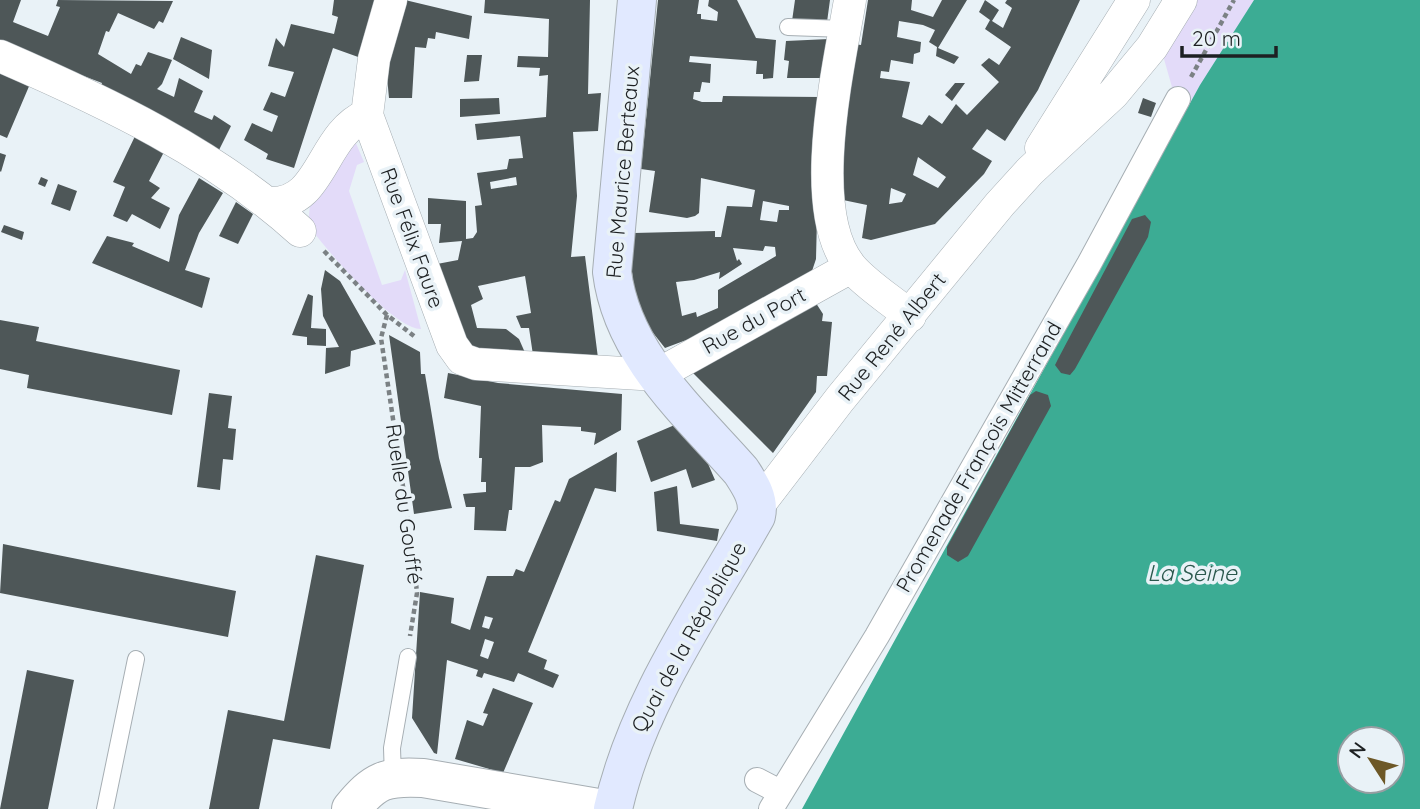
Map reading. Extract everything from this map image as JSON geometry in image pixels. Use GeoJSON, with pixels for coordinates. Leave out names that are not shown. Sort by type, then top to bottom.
{"type":"FeatureCollection","features":[{"type":"Feature","properties":{"kind":"main road","name":"Rue Maurice Berteaux"},"geometry":{"type":"LineString","coordinates":[[638,0],[612,272],[615,296],[628,332],[657,375],[741,471],[752,488],[758,506]]}},
{"type":"Feature","properties":{"kind":"main road","name":"Quai de la République"},"geometry":{"type":"LineString","coordinates":[[613,809],[629,746],[663,677],[756,516],[758,506]]}},
{"type":"Feature","properties":{"kind":"street","name":"Rue Félix Faure"},"geometry":{"type":"LineString","coordinates":[[391,0],[374,59],[367,115],[452,345],[462,359],[476,363],[657,375]]}},
{"type":"Feature","properties":{"kind":"street","name":"Rue René Albert"},"geometry":{"type":"LineString","coordinates":[[1030,171],[1049,133],[1134,0]]}},
{"type":"Feature","properties":{"kind":"street","name":"Rue René Albert"},"geometry":{"type":"LineString","coordinates":[[758,506],[832,409],[1030,171],[1113,94],[1152,47],[1181,0]]}},
{"type":"Feature","properties":{"kind":"street"},"geometry":{"type":"LineString","coordinates":[[847,15],[827,154],[829,199],[836,238],[851,267],[910,316]]}},
{"type":"Feature","properties":{"kind":"street"},"geometry":{"type":"LineString","coordinates":[[0,56],[81,91],[149,126],[270,203],[300,231]]}},
{"type":"Feature","properties":{"kind":"street","name":"Promenade François Mitterrand"},"geometry":{"type":"LineString","coordinates":[[775,800],[877,636],[1089,264],[1178,99]]}},
{"type":"Feature","properties":{"kind":"street"},"geometry":{"type":"LineString","coordinates":[[270,203],[286,204],[307,187],[339,134],[355,120],[367,115]]}},
{"type":"Feature","properties":{"kind":"street","name":"Rue du Port"},"geometry":{"type":"LineString","coordinates":[[657,375],[851,267]]}},
{"type":"Feature","properties":{"kind":"street"},"geometry":{"type":"LineString","coordinates":[[351,809],[365,793],[393,777],[423,778],[604,809]]}},
{"type":"Feature","properties":{"kind":"street"},"geometry":{"type":"LineString","coordinates":[[757,780],[775,800]]}},
{"type":"Feature","properties":{"kind":"lane"},"geometry":{"type":"LineString","coordinates":[[788,27],[847,15]]}},
{"type":"Feature","properties":{"kind":"lane"},"geometry":{"type":"LineString","coordinates":[[393,777],[391,748],[408,657]]}},
{"type":"Feature","properties":{"kind":"lane"},"geometry":{"type":"LineString","coordinates":[[105,809],[136,659]]}},
{"type":"Feature","properties":{"kind":"path"},"geometry":{"type":"LineString","coordinates":[[1196,68],[1234,0]]}},
{"type":"Feature","properties":{"kind":"path","name":"Ruelle du Gouffé"},"geometry":{"type":"LineString","coordinates":[[351,276],[387,315],[382,338],[417,593],[408,657]]}},
{"type":"Feature","properties":{"kind":"shaded area"},"geometry":{"type":"Polygon","coordinates":[[[1191,0],[1254,0],[1188,107],[1174,94],[1162,52],[1191,0]]]}},
{"type":"Feature","properties":{"kind":"shaded area"},"geometry":{"type":"Polygon","coordinates":[[[355,141],[364,162],[357,165],[349,191],[382,285],[401,280],[405,270],[421,329],[409,326],[378,303],[308,225],[310,205],[355,141]]]}},
{"type":"Feature","properties":{"kind":"water","name":"La Seine"},"geometry":{"type":"Polygon","coordinates":[[[1254,0],[1420,0],[1420,809],[802,809],[1200,85],[1254,0]]]}},
{"type":"Feature","properties":{"kind":"building"},"geometry":{"type":"Polygon","coordinates":[[[0,0],[21,0],[13,22],[48,36],[60,7],[56,6],[58,0],[173,1],[163,23],[159,21],[154,29],[118,13],[109,32],[106,31],[98,54],[131,74],[136,64],[141,66],[148,52],[172,60],[162,84],[157,89],[174,97],[179,78],[203,91],[194,112],[212,120],[214,115],[231,126],[217,154],[100,88],[102,83],[0,44],[0,0]]]}},
{"type":"Feature","properties":{"kind":"building"},"geometry":{"type":"Polygon","coordinates":[[[334,0],[377,0],[361,58],[333,48],[294,168],[266,159],[268,154],[244,140],[252,123],[272,132],[278,116],[263,110],[271,92],[285,97],[294,72],[268,66],[276,38],[284,47],[291,24],[334,34],[338,17],[332,15],[334,0]]]}},
{"type":"Feature","properties":{"kind":"building"},"geometry":{"type":"Polygon","coordinates":[[[405,0],[472,16],[469,39],[436,32],[435,39],[428,38],[426,48],[415,47],[412,98],[389,98],[386,66],[405,0]]]}},
{"type":"Feature","properties":{"kind":"building"},"geometry":{"type":"Polygon","coordinates":[[[485,0],[590,0],[588,94],[601,93],[598,131],[573,132],[577,196],[571,257],[585,256],[598,358],[533,355],[529,328],[521,328],[516,316],[531,313],[525,276],[478,286],[483,299],[471,305],[477,328],[506,329],[519,339],[526,355],[467,348],[437,264],[458,260],[462,241],[439,243],[441,224],[428,224],[428,198],[466,201],[466,239],[473,238],[477,232],[475,206],[482,205],[477,173],[507,169],[509,159],[523,158],[520,136],[477,140],[475,124],[546,117],[548,75],[539,76],[540,68],[517,67],[518,56],[548,57],[549,19],[484,13],[485,0]],[[516,177],[490,182],[491,189],[517,185],[516,177]]]}},
{"type":"Feature","properties":{"kind":"building"},"geometry":{"type":"Polygon","coordinates":[[[658,0],[699,0],[697,14],[701,14],[701,19],[717,21],[718,12],[708,6],[709,0],[737,0],[756,38],[776,40],[773,78],[763,79],[763,74],[756,74],[757,61],[690,56],[689,62],[711,64],[710,83],[702,82],[700,92],[694,92],[693,99],[722,102],[723,96],[820,97],[816,259],[810,277],[713,330],[665,348],[646,324],[634,287],[631,265],[634,233],[715,231],[715,237],[721,237],[727,206],[752,207],[755,190],[701,178],[699,213],[695,216],[687,218],[649,212],[655,171],[641,169],[658,0]],[[763,201],[760,220],[777,222],[779,210],[789,210],[789,206],[763,201]],[[765,246],[763,251],[733,248],[737,261],[739,259],[742,264],[719,279],[720,272],[676,282],[682,316],[696,312],[697,317],[718,308],[718,290],[776,256],[775,247],[765,246]]]}},
{"type":"Feature","properties":{"kind":"building"},"geometry":{"type":"Polygon","coordinates":[[[795,0],[830,0],[827,22],[792,21],[795,0]]]}},
{"type":"Feature","properties":{"kind":"building"},"geometry":{"type":"Polygon","coordinates":[[[868,0],[912,0],[911,10],[933,17],[942,0],[967,0],[938,48],[959,57],[954,64],[936,56],[937,47],[929,42],[935,30],[899,21],[897,37],[921,42],[920,52],[914,54],[913,64],[891,60],[889,72],[881,71],[880,78],[910,82],[902,117],[922,125],[929,115],[942,124],[956,104],[967,115],[999,82],[981,65],[989,58],[999,65],[1011,47],[985,29],[990,20],[979,12],[985,0],[999,10],[992,21],[1003,28],[1012,8],[1005,3],[1007,0],[1080,0],[1038,90],[1005,141],[987,129],[972,149],[992,161],[984,174],[935,224],[871,240],[862,238],[867,205],[843,200],[839,164],[854,44],[861,45],[868,0]],[[918,157],[913,175],[938,188],[946,177],[918,157]],[[891,188],[889,204],[902,202],[906,194],[891,188]]]}},
{"type":"Feature","properties":{"kind":"building"},"geometry":{"type":"Polygon","coordinates":[[[181,37],[212,50],[209,79],[173,59],[181,37]]]}},
{"type":"Feature","properties":{"kind":"building"},"geometry":{"type":"Polygon","coordinates":[[[829,39],[826,78],[787,78],[789,61],[784,60],[786,41],[829,39]]]}},
{"type":"Feature","properties":{"kind":"building"},"geometry":{"type":"Polygon","coordinates":[[[467,55],[482,55],[479,81],[464,82],[467,55]]]}},
{"type":"Feature","properties":{"kind":"building"},"geometry":{"type":"Polygon","coordinates":[[[0,70],[30,84],[7,138],[0,135],[0,70]]]}},
{"type":"Feature","properties":{"kind":"building"},"geometry":{"type":"Polygon","coordinates":[[[955,83],[965,83],[952,101],[945,95],[955,83]]]}},
{"type":"Feature","properties":{"kind":"building"},"geometry":{"type":"Polygon","coordinates":[[[499,98],[500,114],[460,117],[460,99],[499,98]]]}},
{"type":"Feature","properties":{"kind":"building"},"geometry":{"type":"Polygon","coordinates":[[[1143,98],[1156,103],[1151,117],[1138,113],[1143,98]]]}},
{"type":"Feature","properties":{"kind":"building"},"geometry":{"type":"Polygon","coordinates":[[[137,132],[165,150],[149,181],[160,188],[151,198],[170,208],[160,229],[132,214],[127,222],[113,216],[125,187],[113,182],[137,132]]]}},
{"type":"Feature","properties":{"kind":"building"},"geometry":{"type":"Polygon","coordinates":[[[0,153],[6,155],[1,172],[0,171],[0,153]]]}},
{"type":"Feature","properties":{"kind":"building"},"geometry":{"type":"Polygon","coordinates":[[[41,177],[48,180],[45,187],[38,184],[41,177]]]}},
{"type":"Feature","properties":{"kind":"building"},"geometry":{"type":"Polygon","coordinates":[[[199,178],[223,193],[199,233],[185,270],[210,278],[202,308],[92,263],[107,236],[134,243],[132,246],[169,262],[179,215],[199,178]]]}},
{"type":"Feature","properties":{"kind":"building"},"geometry":{"type":"Polygon","coordinates":[[[58,184],[77,191],[70,211],[51,204],[58,184]]]}},
{"type":"Feature","properties":{"kind":"building"},"geometry":{"type":"Polygon","coordinates":[[[236,202],[253,214],[238,244],[219,236],[236,202]]]}},
{"type":"Feature","properties":{"kind":"building"},"geometry":{"type":"Polygon","coordinates":[[[1145,215],[1151,222],[1148,237],[1075,369],[1070,375],[1061,373],[1055,365],[1132,219],[1145,215]]]}},
{"type":"Feature","properties":{"kind":"building"},"geometry":{"type":"Polygon","coordinates":[[[4,225],[24,232],[22,240],[1,232],[4,225]]]}},
{"type":"Feature","properties":{"kind":"building"},"geometry":{"type":"Polygon","coordinates":[[[325,270],[340,281],[376,344],[351,351],[350,366],[325,374],[326,348],[339,347],[323,316],[321,289],[325,270]]]}},
{"type":"Feature","properties":{"kind":"building"},"geometry":{"type":"Polygon","coordinates":[[[308,294],[313,296],[311,328],[326,329],[326,346],[307,345],[307,337],[292,335],[308,294]]]}},
{"type":"Feature","properties":{"kind":"building"},"geometry":{"type":"Polygon","coordinates":[[[812,297],[823,314],[822,321],[832,322],[827,376],[817,376],[816,392],[773,453],[691,371],[812,297]]]}},
{"type":"Feature","properties":{"kind":"building"},"geometry":{"type":"Polygon","coordinates":[[[0,320],[39,327],[36,341],[180,370],[172,415],[27,388],[29,375],[0,369],[0,320]]]}},
{"type":"Feature","properties":{"kind":"building"},"geometry":{"type":"Polygon","coordinates":[[[389,335],[420,352],[421,374],[425,374],[439,458],[452,508],[414,514],[389,335]]]}},
{"type":"Feature","properties":{"kind":"building"},"geometry":{"type":"Polygon","coordinates":[[[448,373],[498,383],[622,394],[621,430],[594,445],[596,433],[581,431],[581,427],[542,425],[543,462],[530,467],[515,467],[512,510],[509,510],[506,531],[474,530],[475,507],[466,507],[463,494],[486,492],[486,482],[481,482],[482,458],[479,458],[481,406],[444,398],[448,373]]]}},
{"type":"Feature","properties":{"kind":"building"},"geometry":{"type":"Polygon","coordinates":[[[1036,391],[1048,395],[1051,406],[968,556],[958,562],[947,555],[947,547],[1030,395],[1036,391]]]}},
{"type":"Feature","properties":{"kind":"building"},"geometry":{"type":"Polygon","coordinates":[[[209,393],[232,396],[228,428],[236,429],[233,460],[223,459],[220,490],[197,487],[209,393]]]}},
{"type":"Feature","properties":{"kind":"building"},"geometry":{"type":"Polygon","coordinates":[[[677,424],[706,459],[715,480],[692,488],[686,469],[651,482],[637,441],[677,424]]]}},
{"type":"Feature","properties":{"kind":"building"},"geometry":{"type":"Polygon","coordinates":[[[617,452],[616,492],[595,488],[528,652],[547,660],[544,669],[559,675],[553,688],[518,673],[514,682],[484,673],[482,678],[476,676],[478,670],[447,660],[437,754],[434,753],[412,718],[420,592],[454,598],[451,623],[470,630],[487,576],[513,576],[516,569],[524,572],[555,500],[560,502],[569,479],[617,452]],[[485,616],[482,627],[489,629],[493,618],[485,616]],[[485,639],[480,656],[488,659],[494,642],[485,639]]]}},
{"type":"Feature","properties":{"kind":"building"},"geometry":{"type":"Polygon","coordinates":[[[677,486],[680,524],[719,529],[717,541],[657,531],[654,492],[677,486]]]}},
{"type":"Feature","properties":{"kind":"building"},"geometry":{"type":"Polygon","coordinates":[[[3,544],[236,591],[228,637],[0,593],[3,544]]]}},
{"type":"Feature","properties":{"kind":"building"},"geometry":{"type":"Polygon","coordinates":[[[316,555],[364,565],[330,749],[273,739],[259,809],[209,809],[228,710],[284,721],[316,555]]]}},
{"type":"Feature","properties":{"kind":"building"},"geometry":{"type":"Polygon","coordinates":[[[27,670],[74,680],[48,809],[0,809],[27,670]]]}},
{"type":"Feature","properties":{"kind":"building"},"geometry":{"type":"Polygon","coordinates":[[[493,688],[533,703],[503,773],[455,759],[467,720],[483,726],[488,714],[483,713],[493,688]]]}}]}
